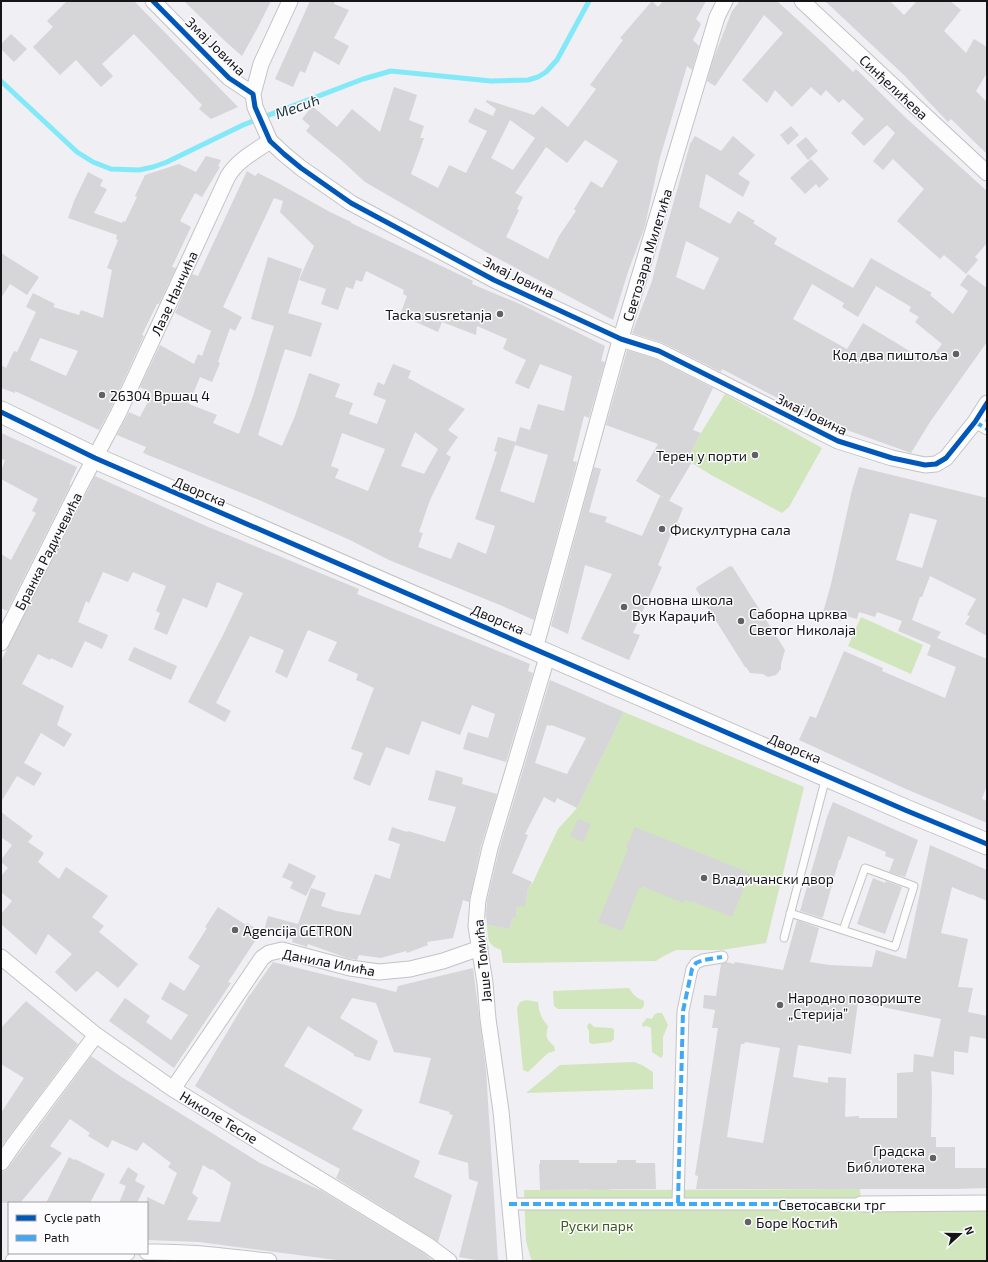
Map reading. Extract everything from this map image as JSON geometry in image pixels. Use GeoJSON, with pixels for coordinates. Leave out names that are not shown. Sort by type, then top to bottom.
{"type":"FeatureCollection","features":[{"type":"Feature","properties":{"kind":"main road","name":"Дворска"},"geometry":{"type":"LineString","coordinates":[[1,412],[95,458],[542,651],[904,810],[987,844]]}},
{"type":"Feature","properties":{"kind":"street","name":"Змај Јовина"},"geometry":{"type":"LineString","coordinates":[[153,1],[229,78],[254,100],[267,136],[284,154],[301,168],[351,204],[494,280],[621,339],[659,351],[838,441],[892,458],[925,465],[936,464],[946,458],[981,425]]}},
{"type":"Feature","properties":{"kind":"street"},"geometry":{"type":"LineString","coordinates":[[254,100],[261,64],[290,1]]}},
{"type":"Feature","properties":{"kind":"street","name":"Светозара Милетића"},"geometry":{"type":"LineString","coordinates":[[542,651],[621,339],[717,17],[725,1]]}},
{"type":"Feature","properties":{"kind":"street","name":"Синђелићева"},"geometry":{"type":"LineString","coordinates":[[802,1],[987,173]]}},
{"type":"Feature","properties":{"kind":"street","name":"Лазе Нанчића"},"geometry":{"type":"LineString","coordinates":[[95,458],[118,414],[228,176],[240,161],[267,136]]}},
{"type":"Feature","properties":{"kind":"street"},"geometry":{"type":"LineString","coordinates":[[981,425],[987,403]]}},
{"type":"Feature","properties":{"kind":"street","name":"Бранка Радичевића"},"geometry":{"type":"LineString","coordinates":[[1,644],[95,458]]}},
{"type":"Feature","properties":{"kind":"street","name":"Јаше Томића"},"geometry":{"type":"LineString","coordinates":[[510,1204],[502,1111],[488,1019],[485,983],[476,926],[476,914],[482,879],[522,737],[542,651]]}},
{"type":"Feature","properties":{"kind":"street","name":"Данила Илића"},"geometry":{"type":"LineString","coordinates":[[173,1089],[262,958],[269,953],[282,950],[350,968],[379,972],[404,970],[443,961],[480,948]]}},
{"type":"Feature","properties":{"kind":"street"},"geometry":{"type":"LineString","coordinates":[[678,1203],[683,1011],[692,969],[696,963],[722,956]]}},
{"type":"Feature","properties":{"kind":"street","name":"Николе Тесле"},"geometry":{"type":"LineString","coordinates":[[1,957],[96,1035],[173,1089],[423,1242],[449,1261]]}},
{"type":"Feature","properties":{"kind":"street"},"geometry":{"type":"LineString","coordinates":[[1,1163],[96,1035]]}},
{"type":"Feature","properties":{"kind":"street","name":"Светосавски трг"},"geometry":{"type":"LineString","coordinates":[[510,1204],[987,1203]]}},
{"type":"Feature","properties":{"kind":"street"},"geometry":{"type":"LineString","coordinates":[[510,1204],[515,1261]]}},
{"type":"Feature","properties":{"kind":"street"},"geometry":{"type":"LineString","coordinates":[[148,1252],[195,1253],[269,1261]]}},
{"type":"Feature","properties":{"kind":"street"},"geometry":{"type":"LineString","coordinates":[[13,1261],[113,1254]]}},
{"type":"Feature","properties":{"kind":"lane"},"geometry":{"type":"LineString","coordinates":[[784,938],[826,775]]}},
{"type":"Feature","properties":{"kind":"lane"},"geometry":{"type":"LineString","coordinates":[[790,913],[895,947],[914,886],[865,868],[843,930]]}},
{"type":"Feature","properties":{"kind":"green space","name":"Терен у порти"},"geometry":{"type":"Polygon","coordinates":[[[725,394],[822,448],[789,507],[782,513],[713,476],[687,460],[701,433],[725,394]]]}},
{"type":"Feature","properties":{"kind":"green space"},"geometry":{"type":"Polygon","coordinates":[[[861,617],[923,645],[911,674],[848,646],[861,617]]]}},
{"type":"Feature","properties":{"kind":"green space"},"geometry":{"type":"Polygon","coordinates":[[[624,712],[804,787],[766,943],[722,950],[676,950],[656,961],[503,963],[501,950],[493,946],[489,941],[487,925],[510,929],[512,918],[516,919],[517,906],[525,906],[528,889],[533,882],[558,829],[577,808],[624,712]]]}},
{"type":"Feature","properties":{"kind":"green space"},"geometry":{"type":"Polygon","coordinates":[[[629,988],[635,996],[644,1001],[644,1006],[641,1009],[558,1009],[554,1006],[553,991],[629,988]]]}},
{"type":"Feature","properties":{"kind":"green space"},"geometry":{"type":"Polygon","coordinates":[[[526,1000],[538,1002],[541,1015],[548,1026],[547,1037],[554,1046],[555,1051],[548,1053],[528,1072],[523,1070],[517,1008],[520,1002],[526,1000]]]}},
{"type":"Feature","properties":{"kind":"green space"},"geometry":{"type":"Polygon","coordinates":[[[657,1013],[662,1013],[668,1025],[663,1037],[663,1055],[661,1058],[652,1052],[651,1028],[647,1026],[643,1027],[642,1024],[647,1018],[652,1019],[657,1013]]]}},
{"type":"Feature","properties":{"kind":"green space"},"geometry":{"type":"Polygon","coordinates":[[[590,1023],[594,1027],[612,1028],[614,1030],[614,1039],[611,1042],[592,1044],[589,1042],[589,1031],[587,1027],[590,1023]]]}},
{"type":"Feature","properties":{"kind":"green space"},"geometry":{"type":"Polygon","coordinates":[[[634,1062],[653,1072],[653,1089],[526,1093],[560,1065],[634,1062]]]}},
{"type":"Feature","properties":{"kind":"green space","name":"Руски парк"},"geometry":{"type":"Polygon","coordinates":[[[609,1186],[609,1190],[860,1189],[861,1203],[911,1210],[987,1211],[987,1261],[534,1261],[531,1259],[526,1241],[524,1190],[587,1190],[609,1186]]]}},
{"type":"Feature","properties":{"kind":"building"},"geometry":{"type":"Polygon","coordinates":[[[67,1],[134,1],[238,107],[211,119],[199,109],[202,105],[134,34],[102,64],[113,76],[101,87],[76,60],[60,75],[33,47],[53,27],[47,21],[67,1]]]}},
{"type":"Feature","properties":{"kind":"building"},"geometry":{"type":"Polygon","coordinates":[[[184,1],[271,1],[242,56],[184,1]]]}},
{"type":"Feature","properties":{"kind":"building"},"geometry":{"type":"Polygon","coordinates":[[[310,1],[335,1],[334,4],[349,10],[334,38],[349,46],[339,65],[314,51],[305,73],[300,71],[293,87],[275,79],[310,1]]]}},
{"type":"Feature","properties":{"kind":"building"},"geometry":{"type":"Polygon","coordinates":[[[652,1],[658,7],[663,1],[706,1],[696,19],[701,24],[693,40],[699,46],[692,70],[687,66],[659,161],[645,226],[628,272],[613,320],[486,252],[365,182],[306,131],[310,126],[302,119],[312,106],[337,127],[352,109],[380,132],[394,87],[417,95],[409,120],[424,126],[420,138],[424,138],[411,174],[438,188],[449,165],[466,173],[487,131],[468,122],[475,108],[493,116],[496,109],[486,102],[487,100],[534,115],[542,106],[568,127],[596,89],[590,85],[623,40],[620,38],[652,1]],[[510,120],[491,158],[513,170],[535,138],[510,120]],[[585,140],[567,163],[546,147],[515,193],[523,197],[517,209],[519,210],[506,237],[548,259],[559,236],[576,211],[574,209],[591,181],[602,188],[618,161],[585,140]]]}},
{"type":"Feature","properties":{"kind":"building"},"geometry":{"type":"Polygon","coordinates":[[[740,1],[777,1],[853,72],[856,69],[906,118],[987,191],[987,243],[975,257],[978,260],[966,274],[944,255],[940,259],[897,221],[924,189],[893,159],[883,170],[873,161],[895,133],[887,125],[864,146],[851,133],[864,119],[843,99],[839,103],[826,90],[821,96],[811,87],[792,107],[775,90],[767,103],[742,80],[783,33],[764,15],[715,86],[707,81],[713,60],[732,11],[740,1]]]}},
{"type":"Feature","properties":{"kind":"building"},"geometry":{"type":"Polygon","coordinates":[[[825,1],[890,1],[904,15],[917,1],[950,1],[961,10],[944,31],[966,53],[974,39],[987,47],[987,73],[976,91],[987,102],[987,154],[951,119],[948,122],[905,76],[825,1]]]}},
{"type":"Feature","properties":{"kind":"building"},"geometry":{"type":"Polygon","coordinates":[[[11,34],[27,49],[14,62],[1,49],[1,44],[11,34]]]}},
{"type":"Feature","properties":{"kind":"building"},"geometry":{"type":"Polygon","coordinates":[[[791,126],[799,135],[788,145],[780,135],[791,126]]]}},
{"type":"Feature","properties":{"kind":"building"},"geometry":{"type":"Polygon","coordinates":[[[695,136],[721,151],[733,136],[755,155],[738,174],[750,182],[743,197],[706,174],[699,207],[730,224],[738,211],[755,221],[753,223],[777,238],[774,244],[853,288],[871,258],[932,293],[930,295],[953,314],[968,291],[960,285],[968,274],[987,288],[987,342],[930,422],[911,453],[819,420],[722,369],[721,372],[663,343],[632,333],[652,281],[690,144],[695,136]],[[686,241],[676,277],[704,290],[719,258],[686,241]],[[812,284],[793,319],[847,349],[863,323],[928,362],[942,344],[915,322],[919,317],[909,311],[911,307],[876,286],[858,317],[842,307],[844,303],[812,284]]]}},
{"type":"Feature","properties":{"kind":"building"},"geometry":{"type":"Polygon","coordinates":[[[806,137],[818,151],[808,160],[796,145],[806,137]]]}},
{"type":"Feature","properties":{"kind":"building"},"geometry":{"type":"Polygon","coordinates":[[[206,156],[221,160],[218,166],[220,167],[202,197],[195,193],[180,221],[191,227],[172,267],[176,268],[142,335],[144,336],[110,410],[99,430],[15,391],[15,393],[1,388],[1,365],[6,368],[14,351],[17,352],[36,312],[26,307],[33,293],[55,304],[53,307],[79,315],[81,310],[103,318],[112,270],[107,268],[118,240],[116,239],[117,235],[68,218],[74,201],[88,172],[103,180],[100,186],[107,189],[94,213],[122,223],[123,221],[125,222],[137,197],[135,196],[145,175],[179,164],[196,172],[206,156]],[[40,338],[30,360],[66,376],[78,351],[40,338]]]}},
{"type":"Feature","properties":{"kind":"building"},"geometry":{"type":"Polygon","coordinates":[[[811,159],[829,179],[819,188],[816,184],[805,194],[790,178],[811,159]]]}},
{"type":"Feature","properties":{"kind":"building"},"geometry":{"type":"Polygon","coordinates":[[[247,171],[255,176],[258,173],[351,223],[473,281],[472,284],[522,305],[605,346],[601,361],[605,362],[589,418],[584,416],[573,461],[577,462],[534,620],[389,560],[350,540],[259,500],[143,453],[146,447],[117,435],[129,412],[140,417],[152,394],[140,387],[160,345],[194,364],[198,354],[202,356],[211,331],[175,313],[192,274],[198,276],[247,171]],[[274,198],[223,307],[242,317],[235,331],[230,328],[218,362],[220,363],[212,382],[200,377],[189,404],[217,415],[213,423],[239,434],[253,396],[274,326],[251,319],[268,257],[302,269],[288,313],[322,323],[311,357],[285,349],[258,435],[282,446],[295,416],[309,373],[340,384],[335,397],[353,403],[349,414],[377,424],[386,400],[373,395],[378,382],[384,385],[393,364],[411,371],[408,378],[465,409],[448,430],[458,437],[446,454],[451,457],[430,500],[419,532],[423,533],[418,547],[451,559],[458,542],[486,554],[495,526],[475,519],[497,452],[494,451],[498,437],[516,442],[520,427],[530,430],[538,404],[564,411],[572,376],[540,364],[529,389],[515,383],[526,360],[503,349],[507,339],[477,326],[476,335],[442,322],[438,332],[400,315],[407,296],[403,294],[404,290],[366,271],[362,282],[356,280],[353,289],[346,287],[338,310],[321,304],[326,289],[299,280],[314,246],[280,212],[283,201],[274,198]],[[415,432],[401,466],[424,474],[438,449],[415,432]],[[342,433],[331,466],[339,469],[335,478],[368,491],[385,449],[342,433]],[[515,445],[500,491],[534,503],[548,455],[515,445]]]}},
{"type":"Feature","properties":{"kind":"building"},"geometry":{"type":"Polygon","coordinates":[[[1,253],[39,277],[27,295],[10,284],[1,298],[1,253]]]}},
{"type":"Feature","properties":{"kind":"building"},"geometry":{"type":"Polygon","coordinates":[[[627,350],[656,359],[713,388],[693,430],[701,433],[687,460],[692,462],[669,501],[636,481],[658,444],[606,425],[627,350]]]}},
{"type":"Feature","properties":{"kind":"building"},"geometry":{"type":"Polygon","coordinates":[[[1,433],[77,467],[69,485],[71,484],[7,611],[1,608],[1,554],[11,560],[36,513],[32,511],[38,499],[1,479],[1,472],[5,460],[1,459],[1,433]]]}},
{"type":"Feature","properties":{"kind":"building"},"geometry":{"type":"Polygon","coordinates":[[[594,467],[601,469],[589,512],[607,517],[605,522],[642,536],[660,496],[683,508],[677,523],[680,524],[675,535],[671,534],[658,565],[662,567],[633,633],[640,635],[629,660],[581,639],[612,574],[585,565],[568,634],[551,626],[594,467]]]}},
{"type":"Feature","properties":{"kind":"building"},"geometry":{"type":"Polygon","coordinates":[[[859,467],[987,498],[987,636],[965,624],[970,616],[967,615],[976,599],[930,576],[922,597],[920,597],[912,620],[941,632],[937,638],[987,659],[987,785],[982,799],[987,801],[987,823],[906,789],[799,740],[810,716],[816,718],[844,651],[883,668],[882,671],[945,698],[956,667],[927,655],[931,645],[898,631],[902,621],[877,612],[875,617],[859,612],[857,619],[843,615],[841,621],[822,616],[831,584],[852,490],[859,467]],[[910,513],[896,560],[922,568],[937,520],[910,513]]]}},
{"type":"Feature","properties":{"kind":"building"},"geometry":{"type":"Polygon","coordinates":[[[95,476],[206,526],[359,589],[357,594],[530,664],[528,671],[533,673],[506,762],[463,749],[468,732],[488,738],[495,714],[472,705],[460,735],[422,721],[409,755],[386,747],[370,786],[353,779],[363,753],[351,749],[374,688],[356,680],[358,674],[328,661],[337,642],[308,630],[287,678],[275,672],[284,650],[250,636],[216,703],[231,711],[225,722],[188,702],[243,593],[217,582],[207,608],[183,598],[167,635],[154,629],[160,613],[156,611],[166,586],[133,572],[128,582],[103,572],[89,603],[86,601],[78,622],[108,635],[102,649],[85,641],[72,668],[51,658],[50,660],[38,654],[22,684],[64,706],[57,725],[72,734],[64,747],[41,733],[24,763],[42,773],[34,786],[17,776],[1,802],[1,661],[95,476]]]}},
{"type":"Feature","properties":{"kind":"building","name":"Саборна црква Светог Николаја"},"geometry":{"type":"Polygon","coordinates":[[[732,566],[785,650],[781,669],[776,675],[768,677],[763,674],[750,673],[696,589],[732,566]]]}},
{"type":"Feature","properties":{"kind":"building"},"geometry":{"type":"Polygon","coordinates":[[[134,647],[177,666],[171,680],[128,660],[134,647]]]}},
{"type":"Feature","properties":{"kind":"building"},"geometry":{"type":"Polygon","coordinates":[[[550,680],[624,712],[577,808],[557,798],[555,803],[544,797],[525,834],[528,835],[512,873],[532,882],[528,889],[525,907],[517,906],[516,919],[512,918],[510,929],[487,925],[487,901],[499,850],[550,680]],[[547,725],[535,763],[567,774],[586,738],[547,725]]]}},
{"type":"Feature","properties":{"kind":"building"},"geometry":{"type":"Polygon","coordinates":[[[436,770],[463,778],[462,784],[497,794],[481,846],[469,902],[463,900],[453,938],[427,942],[428,945],[407,953],[406,951],[381,958],[359,955],[357,960],[347,958],[308,944],[307,947],[292,942],[293,939],[264,931],[268,916],[298,924],[311,888],[326,893],[321,906],[336,911],[360,915],[375,874],[390,879],[400,844],[388,840],[392,827],[445,842],[456,807],[428,800],[436,770]]]}},
{"type":"Feature","properties":{"kind":"building"},"geometry":{"type":"Polygon","coordinates":[[[833,802],[918,840],[905,877],[889,872],[894,859],[885,856],[886,852],[848,836],[839,860],[822,918],[800,911],[827,817],[833,802]]]}},
{"type":"Feature","properties":{"kind":"building"},"geometry":{"type":"Polygon","coordinates":[[[1,812],[33,836],[28,842],[44,853],[38,862],[59,879],[66,867],[108,896],[92,917],[104,926],[99,932],[138,964],[118,988],[97,971],[76,992],[55,972],[72,954],[48,934],[36,955],[1,924],[1,914],[12,901],[1,892],[1,876],[8,868],[1,862],[1,860],[12,845],[1,837],[1,812]]]}},
{"type":"Feature","properties":{"kind":"building"},"geometry":{"type":"Polygon","coordinates":[[[578,819],[591,824],[583,842],[570,836],[578,819]]]}},
{"type":"Feature","properties":{"kind":"building","name":"Владичански двор"},"geometry":{"type":"Polygon","coordinates":[[[635,827],[750,873],[732,917],[692,901],[685,900],[683,903],[642,886],[641,889],[639,888],[622,931],[598,922],[628,849],[626,848],[635,827]]]}},
{"type":"Feature","properties":{"kind":"building"},"geometry":{"type":"Polygon","coordinates":[[[930,845],[987,870],[987,901],[952,887],[941,933],[968,939],[958,987],[973,988],[968,1012],[987,1016],[987,1039],[970,1036],[968,1053],[954,1051],[954,1075],[931,1071],[931,1137],[936,1137],[936,1147],[955,1147],[955,1168],[987,1168],[987,1188],[696,1189],[698,1176],[695,1175],[718,1028],[712,1028],[715,1010],[703,1008],[704,995],[716,996],[721,964],[726,962],[734,964],[735,962],[783,970],[797,920],[819,928],[810,962],[829,965],[872,967],[876,950],[906,959],[930,845]],[[858,1002],[851,1054],[798,1045],[793,1077],[828,1083],[828,1077],[846,1078],[845,1117],[859,1116],[859,1118],[897,1118],[897,1073],[913,1072],[914,1054],[933,1057],[941,1019],[858,1002]],[[745,1042],[744,1044],[741,1044],[727,1137],[763,1143],[780,1048],[745,1042]]]}},
{"type":"Feature","properties":{"kind":"building"},"geometry":{"type":"Polygon","coordinates":[[[289,863],[316,876],[306,896],[290,888],[293,882],[282,877],[289,863]]]}},
{"type":"Feature","properties":{"kind":"building"},"geometry":{"type":"Polygon","coordinates":[[[873,878],[885,883],[886,881],[902,887],[885,934],[857,924],[873,878]]]}},
{"type":"Feature","properties":{"kind":"building"},"geometry":{"type":"Polygon","coordinates":[[[218,907],[246,925],[247,923],[261,932],[228,982],[231,983],[174,1068],[109,1021],[125,998],[150,1016],[146,1022],[171,1040],[188,1015],[161,999],[170,982],[184,991],[200,966],[188,958],[218,907]]]}},
{"type":"Feature","properties":{"kind":"building"},"geometry":{"type":"Polygon","coordinates":[[[273,962],[396,992],[398,986],[473,968],[486,1070],[498,1261],[481,1261],[459,1257],[478,1182],[469,1179],[468,1163],[438,1154],[453,1115],[449,1114],[450,1112],[419,1103],[431,1058],[394,1052],[376,1003],[352,998],[340,1018],[378,1041],[370,1061],[354,1056],[354,1054],[308,1026],[284,1066],[363,1110],[352,1129],[420,1161],[414,1177],[452,1195],[438,1242],[336,1178],[340,1169],[243,1116],[195,1086],[250,994],[273,962]]]}},
{"type":"Feature","properties":{"kind":"building"},"geometry":{"type":"Polygon","coordinates":[[[26,1001],[78,1044],[1,1147],[1,1113],[24,1078],[1,1064],[1,1028],[26,1001]]]}},
{"type":"Feature","properties":{"kind":"building"},"geometry":{"type":"Polygon","coordinates":[[[91,1056],[120,1076],[260,1163],[322,1191],[424,1253],[432,1261],[344,1261],[199,1242],[148,1240],[147,1197],[164,1205],[177,1173],[168,1167],[171,1163],[143,1142],[137,1151],[112,1140],[108,1148],[88,1136],[90,1133],[70,1119],[50,1146],[62,1153],[21,1202],[1,1203],[1,1172],[5,1171],[91,1056]],[[203,1165],[192,1193],[198,1198],[187,1220],[220,1222],[231,1183],[212,1169],[211,1170],[203,1165]]]}},
{"type":"Feature","properties":{"kind":"building"},"geometry":{"type":"Polygon","coordinates":[[[69,1157],[105,1174],[91,1202],[46,1202],[69,1157]]]}},
{"type":"Feature","properties":{"kind":"building"},"geometry":{"type":"Polygon","coordinates":[[[540,1160],[579,1160],[579,1163],[617,1163],[617,1160],[636,1160],[636,1163],[655,1163],[656,1189],[540,1190],[540,1160]]]}},
{"type":"Feature","properties":{"kind":"building"},"geometry":{"type":"Polygon","coordinates":[[[128,1167],[138,1174],[135,1181],[145,1186],[137,1202],[119,1202],[126,1186],[119,1183],[128,1167]]]}},
{"type":"Feature","properties":{"kind":"waterway","name":"Месић"},"geometry":{"type":"LineString","coordinates":[[1,81],[77,152],[93,162],[111,169],[139,170],[167,162],[243,125],[363,79],[391,71],[491,81],[528,80],[538,77],[546,72],[557,60],[589,1]]}},
{"type":"Feature","properties":{"kind":"marked path"},"geometry":{"type":"LineString","coordinates":[[975,422],[987,429]]}},
{"type":"Feature","properties":{"kind":"marked path"},"geometry":{"type":"LineString","coordinates":[[678,1203],[683,1011],[692,969],[696,963],[703,960],[722,957]]}},
{"type":"Feature","properties":{"kind":"marked path"},"geometry":{"type":"LineString","coordinates":[[509,1204],[861,1204]]}},
{"type":"Feature","properties":{"kind":"cycle path"},"geometry":{"type":"LineString","coordinates":[[153,1],[229,78],[253,94],[255,107],[270,141],[301,168],[351,203],[494,280],[621,339],[659,351],[838,441],[892,458],[925,465],[936,464],[946,458],[975,422],[987,403]]}},
{"type":"Feature","properties":{"kind":"cycle path"},"geometry":{"type":"LineString","coordinates":[[1,412],[95,458],[905,810],[987,844]]}},
{"type":"Feature","properties":{"kind":"place","name":"Tacka susretanja"},"geometry":{"type":"Point","coordinates":[500,314]}},
{"type":"Feature","properties":{"kind":"place","name":"Код два пиштоља"},"geometry":{"type":"Point","coordinates":[956,354]}},
{"type":"Feature","properties":{"kind":"place","name":"26304 Вршац 4"},"geometry":{"type":"Point","coordinates":[102,395]}},
{"type":"Feature","properties":{"kind":"place","name":"Терен у порти"},"geometry":{"type":"Point","coordinates":[755,455]}},
{"type":"Feature","properties":{"kind":"place","name":"Фискултурна сала"},"geometry":{"type":"Point","coordinates":[662,529]}},
{"type":"Feature","properties":{"kind":"place","name":"Основна школа Вук Караџић"},"geometry":{"type":"Point","coordinates":[624,607]}},
{"type":"Feature","properties":{"kind":"place","name":"Саборна црква Светог Николаја"},"geometry":{"type":"Point","coordinates":[741,621]}},
{"type":"Feature","properties":{"kind":"place","name":"Владичански двор"},"geometry":{"type":"Point","coordinates":[704,878]}},
{"type":"Feature","properties":{"kind":"place","name":"Agencija GETRON"},"geometry":{"type":"Point","coordinates":[235,930]}},
{"type":"Feature","properties":{"kind":"place","name":"Народно позориште „Стерија”"},"geometry":{"type":"Point","coordinates":[780,1005]}},
{"type":"Feature","properties":{"kind":"place","name":"Градска Библиотека"},"geometry":{"type":"Point","coordinates":[933,1158]}},
{"type":"Feature","properties":{"kind":"place","name":"Боре Костић"},"geometry":{"type":"Point","coordinates":[748,1222]}}]}
